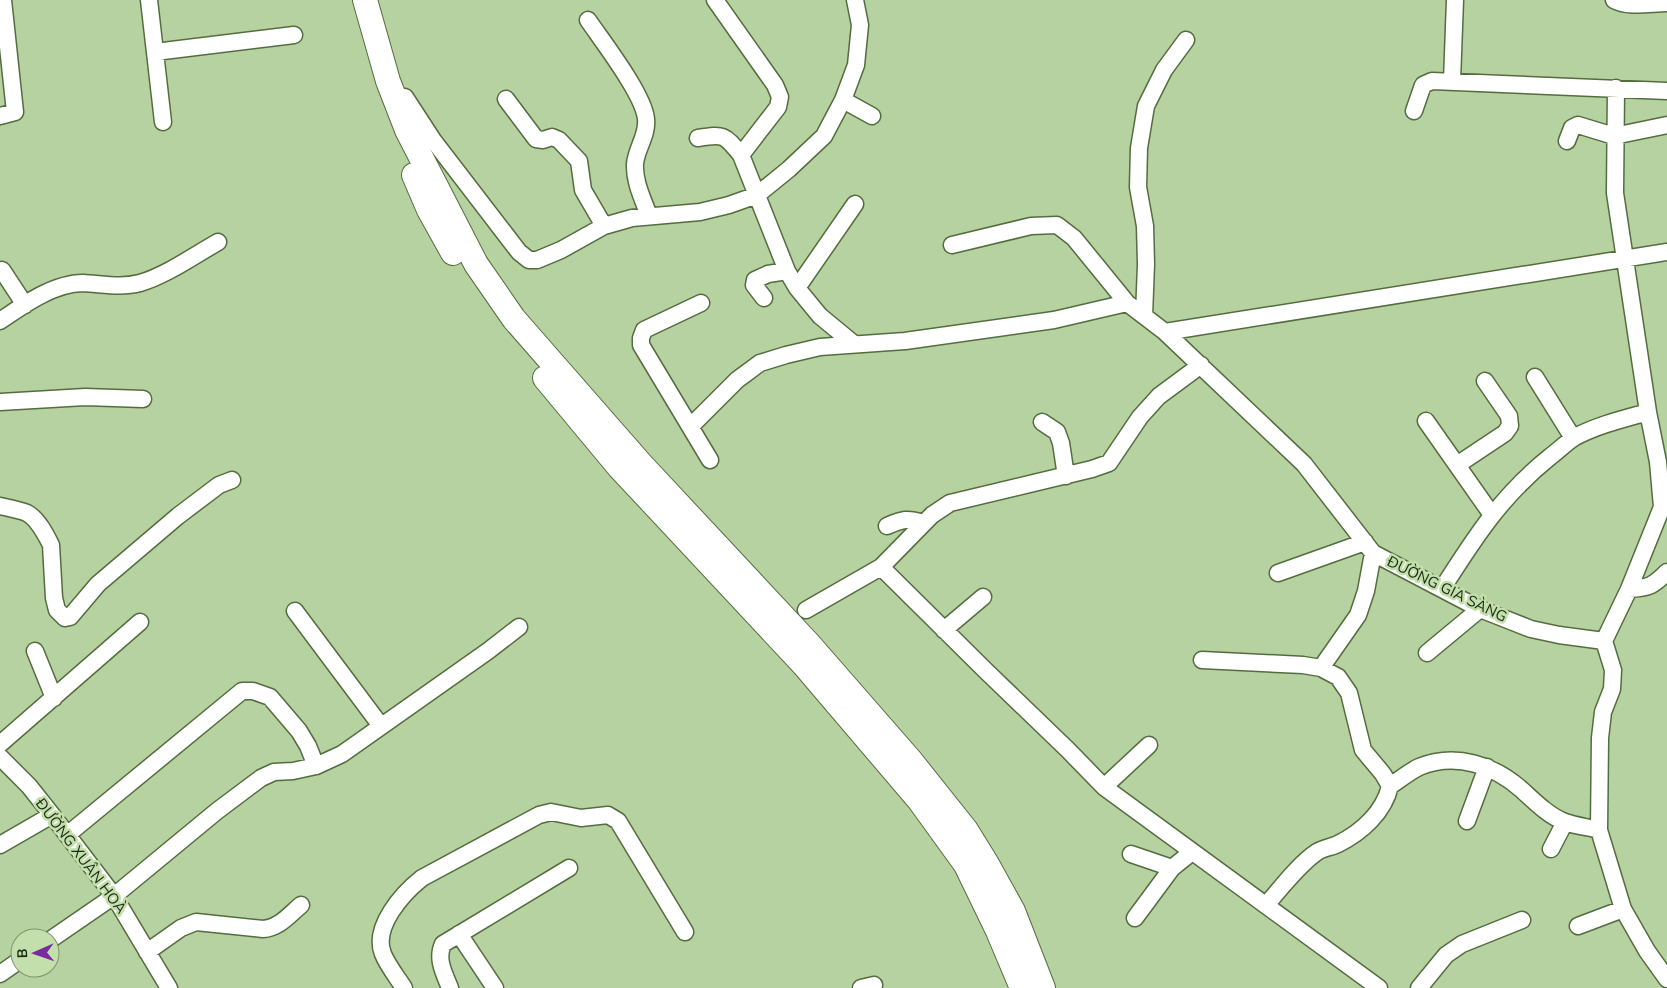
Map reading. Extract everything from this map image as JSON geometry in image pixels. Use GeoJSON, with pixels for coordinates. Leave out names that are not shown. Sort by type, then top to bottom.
{"type":"FeatureCollection","features":[{"type":"Feature","properties":{"kind":"highway"},"geometry":{"type":"LineString","coordinates":[[352,0],[361,44],[391,124],[429,210],[478,293],[496,319],[619,468],[804,665],[919,800],[966,866],[998,932],[1022,988]]}},
{"type":"Feature","properties":{"kind":"highway"},"geometry":{"type":"LineString","coordinates":[[365,0],[388,81],[407,130],[476,264],[514,319],[640,463],[808,643],[910,761],[966,830],[1012,911],[1043,988]]}},
{"type":"Feature","properties":{"kind":"street"},"geometry":{"type":"LineString","coordinates":[[0,116],[15,112],[3,0]]}},
{"type":"Feature","properties":{"kind":"street"},"geometry":{"type":"LineString","coordinates":[[149,0],[163,122]]}},
{"type":"Feature","properties":{"kind":"street"},"geometry":{"type":"LineString","coordinates":[[715,0],[775,85],[780,97],[778,107],[741,155]]}},
{"type":"Feature","properties":{"kind":"street"},"geometry":{"type":"LineString","coordinates":[[405,97],[433,140],[519,252],[529,260],[537,260],[561,250],[604,226],[632,218],[700,212],[729,205],[757,195],[789,169],[824,136],[843,100],[856,65],[860,25],[855,0]]}},
{"type":"Feature","properties":{"kind":"street"},"geometry":{"type":"LineString","coordinates":[[1452,81],[1455,0]]}},
{"type":"Feature","properties":{"kind":"street"},"geometry":{"type":"LineString","coordinates":[[1614,0],[1632,4],[1667,3]]}},
{"type":"Feature","properties":{"kind":"street"},"geometry":{"type":"LineString","coordinates":[[588,20],[639,97],[646,120],[635,164],[637,185],[649,216]]}},
{"type":"Feature","properties":{"kind":"street"},"geometry":{"type":"LineString","coordinates":[[155,52],[294,35]]}},
{"type":"Feature","properties":{"kind":"street"},"geometry":{"type":"LineString","coordinates":[[1144,316],[1145,226],[1138,187],[1139,148],[1146,106],[1164,70],[1186,40]]}},
{"type":"Feature","properties":{"kind":"street"},"geometry":{"type":"LineString","coordinates":[[1414,111],[1423,85],[1432,80],[1667,91]]}},
{"type":"Feature","properties":{"kind":"street"},"geometry":{"type":"LineString","coordinates":[[1616,88],[1614,136],[1615,193],[1664,507],[1629,589],[1604,641],[1613,670],[1612,689],[1603,712],[1600,738],[1599,830],[1623,909],[1647,951],[1667,979]]}},
{"type":"Feature","properties":{"kind":"street"},"geometry":{"type":"LineString","coordinates":[[506,99],[536,139],[543,140],[552,137],[559,140],[579,161],[583,190],[604,226]]}},
{"type":"Feature","properties":{"kind":"street"},"geometry":{"type":"LineString","coordinates":[[843,100],[872,116]]}},
{"type":"Feature","properties":{"kind":"street"},"geometry":{"type":"LineString","coordinates":[[1567,141],[1572,128],[1578,125],[1614,136],[1667,125]]}},
{"type":"Feature","properties":{"kind":"street"},"geometry":{"type":"LineString","coordinates":[[698,138],[722,136],[728,139],[741,155],[787,271],[797,288],[820,316],[854,344]]}},
{"type":"Feature","properties":{"kind":"street"},"geometry":{"type":"LineString","coordinates":[[797,288],[854,204]]}},
{"type":"Feature","properties":{"kind":"street","name":"ĐƯỜNG GIA SÀNG"},"geometry":{"type":"LineString","coordinates":[[952,245],[1031,226],[1057,225],[1074,238],[1127,303],[1165,332],[1304,464],[1369,547],[1480,609],[1531,629],[1604,641]]}},
{"type":"Feature","properties":{"kind":"street"},"geometry":{"type":"LineString","coordinates":[[0,321],[46,293],[69,284],[82,283],[115,286],[142,282],[218,242]]}},
{"type":"Feature","properties":{"kind":"street"},"geometry":{"type":"LineString","coordinates":[[1165,332],[1667,252]]}},
{"type":"Feature","properties":{"kind":"street"},"geometry":{"type":"LineString","coordinates":[[2,270],[26,305]]}},
{"type":"Feature","properties":{"kind":"street"},"geometry":{"type":"LineString","coordinates":[[764,298],[754,285],[755,280],[768,274],[787,271]]}},
{"type":"Feature","properties":{"kind":"street"},"geometry":{"type":"LineString","coordinates":[[701,303],[644,330],[641,345],[710,460]]}},
{"type":"Feature","properties":{"kind":"street"},"geometry":{"type":"LineString","coordinates":[[691,426],[737,380],[760,363],[786,355],[820,347],[905,341],[1038,323],[1127,303]]}},
{"type":"Feature","properties":{"kind":"street"},"geometry":{"type":"LineString","coordinates":[[806,610],[881,567],[932,515],[950,503],[1092,470],[1109,463],[1140,417],[1159,396],[1200,365]]}},
{"type":"Feature","properties":{"kind":"street"},"geometry":{"type":"LineString","coordinates":[[1535,378],[1574,438]]}},
{"type":"Feature","properties":{"kind":"street"},"geometry":{"type":"LineString","coordinates":[[1457,465],[1505,433],[1510,426],[1509,416],[1485,381]]}},
{"type":"Feature","properties":{"kind":"street"},"geometry":{"type":"LineString","coordinates":[[0,402],[86,397],[143,398]]}},
{"type":"Feature","properties":{"kind":"street"},"geometry":{"type":"LineString","coordinates":[[1442,589],[1480,530],[1504,500],[1537,468],[1574,438],[1601,425],[1648,412]]}},
{"type":"Feature","properties":{"kind":"street"},"geometry":{"type":"LineString","coordinates":[[1426,421],[1492,515]]}},
{"type":"Feature","properties":{"kind":"street"},"geometry":{"type":"LineString","coordinates":[[1042,422],[1057,432],[1061,443],[1066,476]]}},
{"type":"Feature","properties":{"kind":"street"},"geometry":{"type":"LineString","coordinates":[[0,506],[26,513],[33,518],[48,537],[51,545],[54,598],[57,610],[65,618],[70,616],[98,584],[178,516],[219,485],[232,480]]}},
{"type":"Feature","properties":{"kind":"street"},"geometry":{"type":"LineString","coordinates":[[887,526],[909,518],[924,523]]}},
{"type":"Feature","properties":{"kind":"street"},"geometry":{"type":"LineString","coordinates":[[1278,573],[1369,547],[1366,591],[1358,615],[1321,668]]}},
{"type":"Feature","properties":{"kind":"street"},"geometry":{"type":"LineString","coordinates":[[1629,589],[1648,588],[1656,583],[1667,571],[1643,556]]}},
{"type":"Feature","properties":{"kind":"street"},"geometry":{"type":"LineString","coordinates":[[881,567],[1104,787],[1379,988]]}},
{"type":"Feature","properties":{"kind":"street"},"geometry":{"type":"LineString","coordinates":[[944,630],[983,596]]}},
{"type":"Feature","properties":{"kind":"street"},"geometry":{"type":"LineString","coordinates":[[1427,653],[1480,609]]}},
{"type":"Feature","properties":{"kind":"street"},"geometry":{"type":"LineString","coordinates":[[294,612],[381,726]]}},
{"type":"Feature","properties":{"kind":"street"},"geometry":{"type":"LineString","coordinates":[[0,744],[140,622]]}},
{"type":"Feature","properties":{"kind":"street"},"geometry":{"type":"LineString","coordinates":[[60,933],[114,896],[217,811],[261,778],[274,772],[293,771],[316,766],[342,754],[488,652],[519,627]]}},
{"type":"Feature","properties":{"kind":"street"},"geometry":{"type":"LineString","coordinates":[[35,651],[54,698]]}},
{"type":"Feature","properties":{"kind":"street"},"geometry":{"type":"LineString","coordinates":[[1202,660],[1303,665],[1321,668],[1338,677],[1349,693],[1363,750],[1383,774],[1390,786]]}},
{"type":"Feature","properties":{"kind":"street"},"geometry":{"type":"LineString","coordinates":[[67,835],[242,691],[253,691],[270,697],[299,731],[308,746],[316,766]]}},
{"type":"Feature","properties":{"kind":"street"},"geometry":{"type":"LineString","coordinates":[[1104,787],[1149,745]]}},
{"type":"Feature","properties":{"kind":"street","name":"ĐƯỜNG XUÂN HOÀ"},"geometry":{"type":"LineString","coordinates":[[0,757],[52,815],[114,896],[169,988]]}},
{"type":"Feature","properties":{"kind":"street"},"geometry":{"type":"LineString","coordinates":[[1266,904],[1304,863],[1318,852],[1336,845],[1367,825],[1387,798],[1390,786],[1418,768],[1441,761],[1464,761],[1487,768],[1515,784],[1550,814],[1565,822],[1599,830]]}},
{"type":"Feature","properties":{"kind":"street"},"geometry":{"type":"LineString","coordinates":[[1466,821],[1487,768]]}},
{"type":"Feature","properties":{"kind":"street"},"geometry":{"type":"LineString","coordinates":[[404,988],[383,953],[380,940],[383,927],[408,890],[422,878],[539,815],[551,812],[581,818],[608,816],[618,822],[685,932]]}},
{"type":"Feature","properties":{"kind":"street"},"geometry":{"type":"LineString","coordinates":[[0,845],[52,815]]}},
{"type":"Feature","properties":{"kind":"street"},"geometry":{"type":"LineString","coordinates":[[1551,849],[1565,822]]}},
{"type":"Feature","properties":{"kind":"street"},"geometry":{"type":"LineString","coordinates":[[1135,918],[1172,868],[1192,852]]}},
{"type":"Feature","properties":{"kind":"street"},"geometry":{"type":"LineString","coordinates":[[1131,854],[1172,868]]}},
{"type":"Feature","properties":{"kind":"street"},"geometry":{"type":"LineString","coordinates":[[450,988],[440,961],[440,951],[443,944],[569,868]]}},
{"type":"Feature","properties":{"kind":"street"},"geometry":{"type":"LineString","coordinates":[[147,952],[181,928],[196,922],[263,929],[271,928],[277,926],[301,905]]}},
{"type":"Feature","properties":{"kind":"street"},"geometry":{"type":"LineString","coordinates":[[1578,926],[1623,909]]}},
{"type":"Feature","properties":{"kind":"street"},"geometry":{"type":"LineString","coordinates":[[1419,988],[1446,955],[1462,944],[1522,920]]}},
{"type":"Feature","properties":{"kind":"street"},"geometry":{"type":"LineString","coordinates":[[459,934],[495,988]]}}]}
